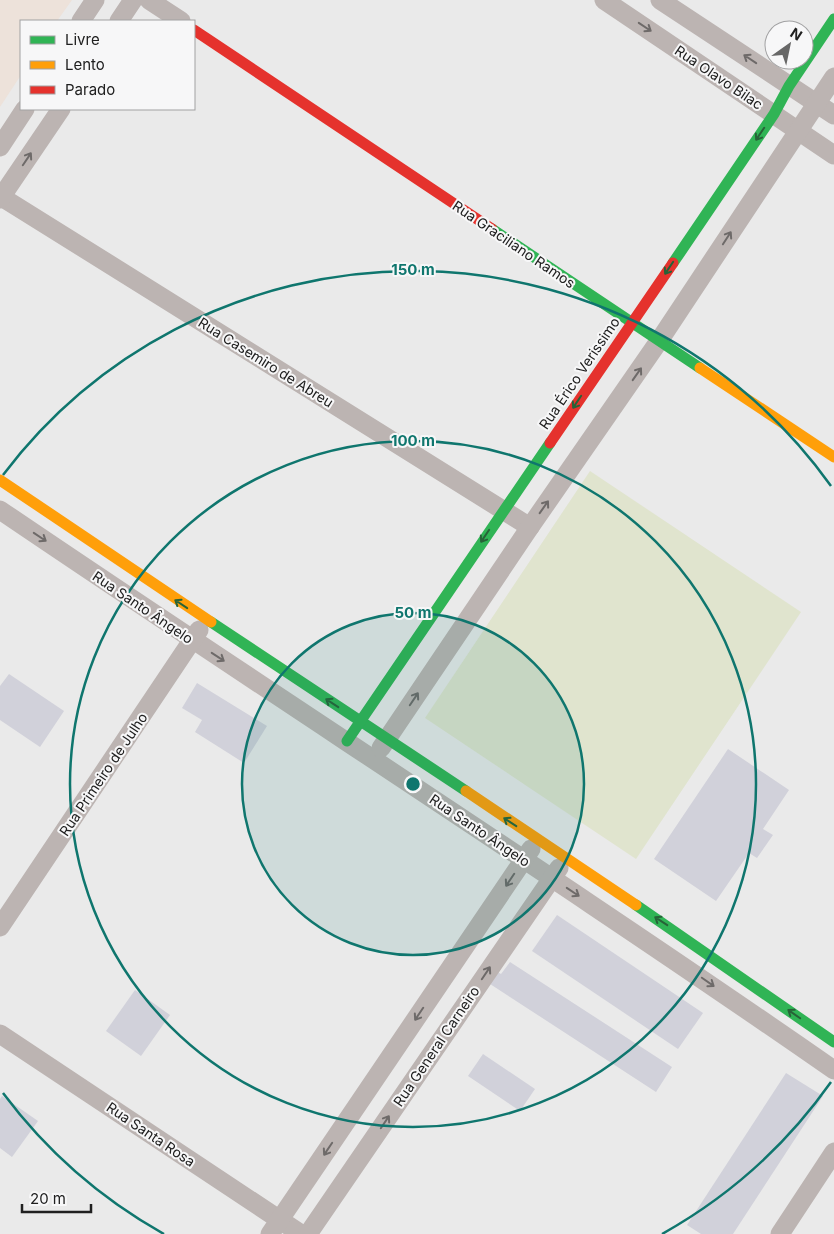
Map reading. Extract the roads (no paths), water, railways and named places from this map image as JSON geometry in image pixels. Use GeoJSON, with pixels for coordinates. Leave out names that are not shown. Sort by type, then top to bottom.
{"type":"FeatureCollection","features":[{"type":"Feature","properties":{"kind":"street"},"geometry":{"type":"LineString","coordinates":[[82,20],[95,0]]}},
{"type":"Feature","properties":{"kind":"street"},"geometry":{"type":"LineString","coordinates":[[120,20],[133,0]]}},
{"type":"Feature","properties":{"kind":"street"},"geometry":{"type":"LineString","coordinates":[[149,0],[179,20]]}},
{"type":"Feature","properties":{"kind":"street","name":"Rua Olavo Bilac"},"geometry":{"type":"LineString","coordinates":[[604,0],[834,155]]}},
{"type":"Feature","properties":{"kind":"street"},"geometry":{"type":"LineString","coordinates":[[660,0],[834,115]]}},
{"type":"Feature","properties":{"kind":"street","name":"Rua Érico Verissimo"},"geometry":{"type":"LineString","coordinates":[[347,741],[774,114],[789,86],[834,19]]}},
{"type":"Feature","properties":{"kind":"street","name":"Rua Graciliano Ramos"},"geometry":{"type":"LineString","coordinates":[[195,31],[834,457]]}},
{"type":"Feature","properties":{"kind":"street"},"geometry":{"type":"LineString","coordinates":[[373,759],[530,527],[660,341],[834,77]]}},
{"type":"Feature","properties":{"kind":"street"},"geometry":{"type":"LineString","coordinates":[[0,147],[24,110]]}},
{"type":"Feature","properties":{"kind":"street"},"geometry":{"type":"LineString","coordinates":[[0,197],[59,110]]}},
{"type":"Feature","properties":{"kind":"street","name":"Rua Casemiro de Abreu"},"geometry":{"type":"LineString","coordinates":[[0,197],[530,527]]}},
{"type":"Feature","properties":{"kind":"street","name":"Rua Santo Ângelo"},"geometry":{"type":"LineString","coordinates":[[0,480],[205,620],[697,945],[834,1042]]}},
{"type":"Feature","properties":{"kind":"street","name":"Rua Santo Ângelo"},"geometry":{"type":"LineString","coordinates":[[0,510],[193,641],[347,741],[683,965],[834,1070]]}},
{"type":"Feature","properties":{"kind":"street","name":"Rua Primeiro de Julho"},"geometry":{"type":"LineString","coordinates":[[0,927],[193,641],[205,620]]}},
{"type":"Feature","properties":{"kind":"street"},"geometry":{"type":"LineString","coordinates":[[275,1227],[538,840]]}},
{"type":"Feature","properties":{"kind":"street","name":"Rua General Carneiro"},"geometry":{"type":"LineString","coordinates":[[308,1234],[565,858]]}},
{"type":"Feature","properties":{"kind":"street"},"geometry":{"type":"LineString","coordinates":[[683,965],[697,945]]}},
{"type":"Feature","properties":{"kind":"street","name":"Rua Santa Rosa"},"geometry":{"type":"LineString","coordinates":[[0,1034],[275,1227],[301,1234]]}},
{"type":"Feature","properties":{"kind":"street"},"geometry":{"type":"LineString","coordinates":[[780,1234],[834,1152]]}}]}
